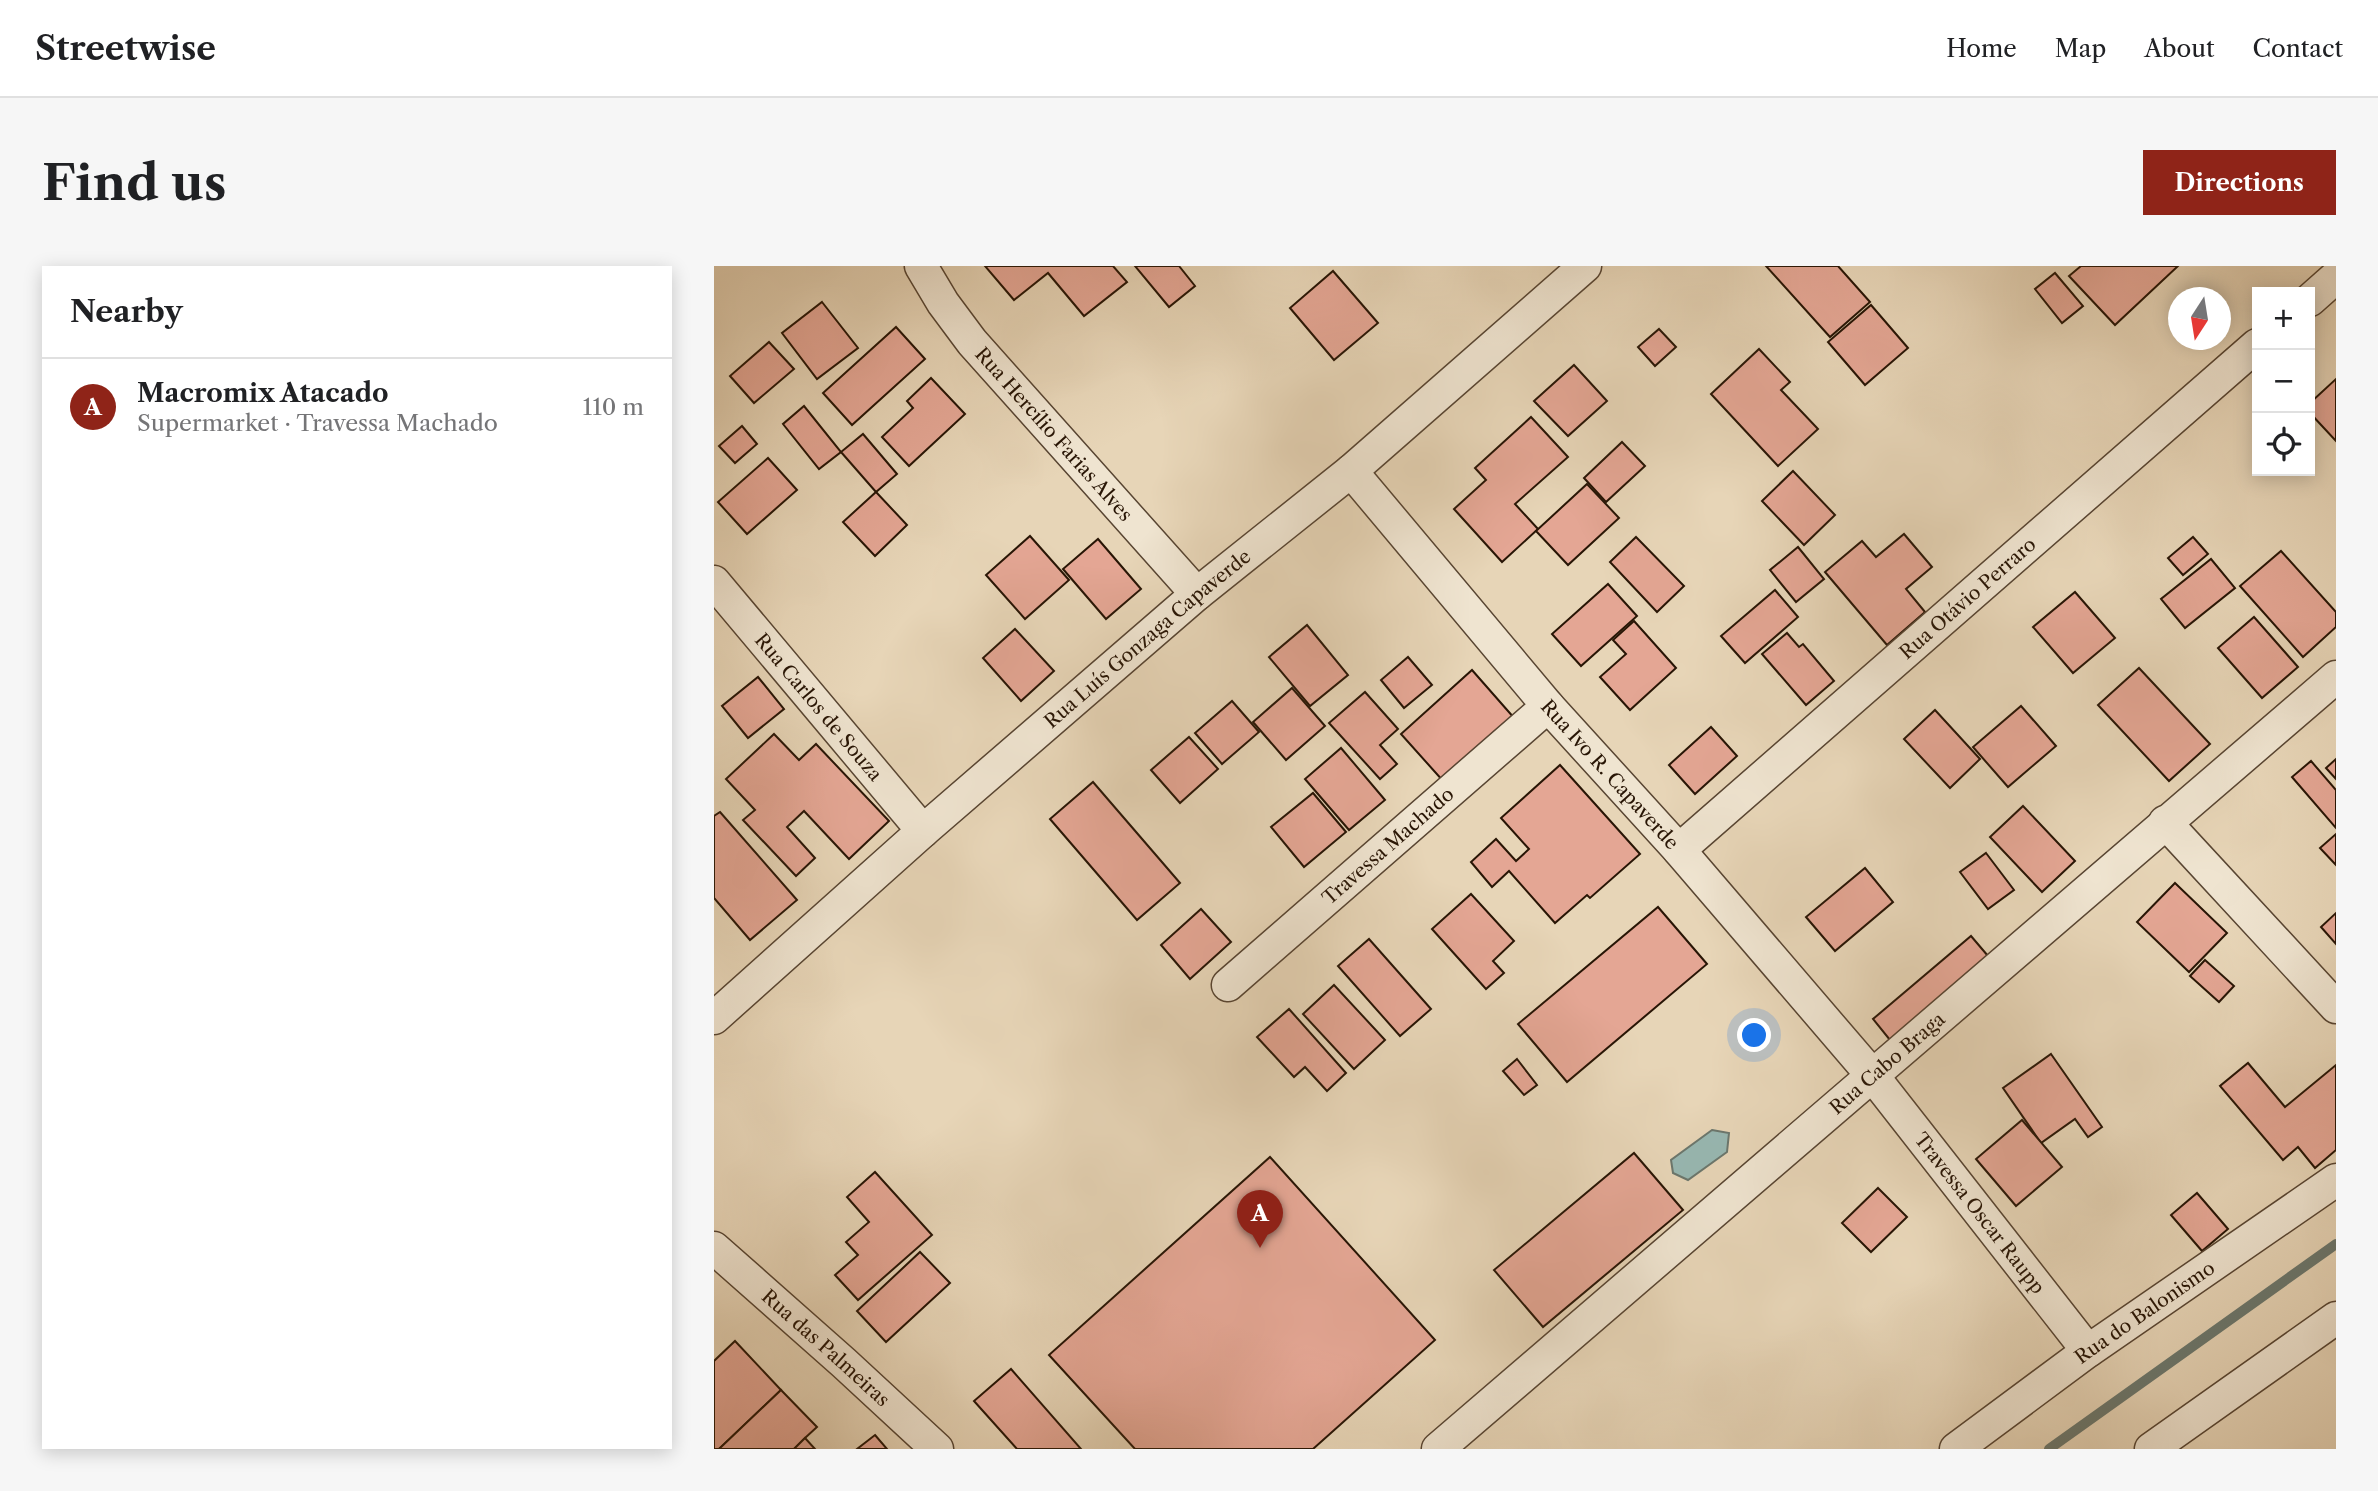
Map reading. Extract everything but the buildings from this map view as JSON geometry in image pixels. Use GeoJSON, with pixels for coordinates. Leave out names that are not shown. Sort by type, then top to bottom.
{"type":"FeatureCollection","features":[{"type":"Feature","properties":{"kind":"street","name":"Rua Hercílio Farias Alves"},"geometry":{"type":"LineString","coordinates":[[921,266],[943,303],[972,342],[1197,594]]}},
{"type":"Feature","properties":{"kind":"street","name":"Rua Luís Gonzaga Capaverde"},"geometry":{"type":"LineString","coordinates":[[714,1018],[923,831],[1197,594],[1351,471],[1586,266]]}},
{"type":"Feature","properties":{"kind":"street"},"geometry":{"type":"LineString","coordinates":[[2315,296],[2336,277]]}},
{"type":"Feature","properties":{"kind":"street","name":"Rua Otávio Perraro"},"geometry":{"type":"LineString","coordinates":[[1679,850],[2252,349]]}},
{"type":"Feature","properties":{"kind":"street","name":"Rua Ivo R. Capaverde"},"geometry":{"type":"LineString","coordinates":[[1351,471],[1548,706],[1679,850],[1872,1075]]}},
{"type":"Feature","properties":{"kind":"street","name":"Rua Carlos de Souza"},"geometry":{"type":"LineString","coordinates":[[714,582],[923,831]]}},
{"type":"Feature","properties":{"kind":"street","name":"Rua Cabo Braga"},"geometry":{"type":"LineString","coordinates":[[1438,1449],[2336,677]]}},
{"type":"Feature","properties":{"kind":"street","name":"Travessa Machado"},"geometry":{"type":"LineString","coordinates":[[1228,985],[1548,706]]}},
{"type":"Feature","properties":{"kind":"street"},"geometry":{"type":"LineString","coordinates":[[2165,822],[2336,1007]]}},
{"type":"Feature","properties":{"kind":"street","name":"Travessa Oscar Raupp"},"geometry":{"type":"LineString","coordinates":[[1872,1075],[2088,1351]]}},
{"type":"Feature","properties":{"kind":"street","name":"Rua do Balonismo"},"geometry":{"type":"LineString","coordinates":[[1956,1449],[2088,1351],[2336,1180]]}},
{"type":"Feature","properties":{"kind":"street","name":"Rua das Palmeiras"},"geometry":{"type":"LineString","coordinates":[[714,1248],[937,1449]]}},
{"type":"Feature","properties":{"kind":"street"},"geometry":{"type":"LineString","coordinates":[[2151,1449],[2336,1318]]}},
{"type":"Feature","properties":{"kind":"water"},"geometry":{"type":"Polygon","coordinates":[[[1712,1130],[1729,1133],[1727,1152],[1688,1180],[1673,1173],[1671,1160],[1712,1130]]]}},
{"type":"Feature","properties":{"kind":"waterway"},"geometry":{"type":"LineString","coordinates":[[2049,1449],[2336,1244]]}},
{"type":"Feature","properties":{"kind":"place","name":"Macromix Atacado"},"geometry":{"type":"Point","coordinates":[1260,1248]}}]}
